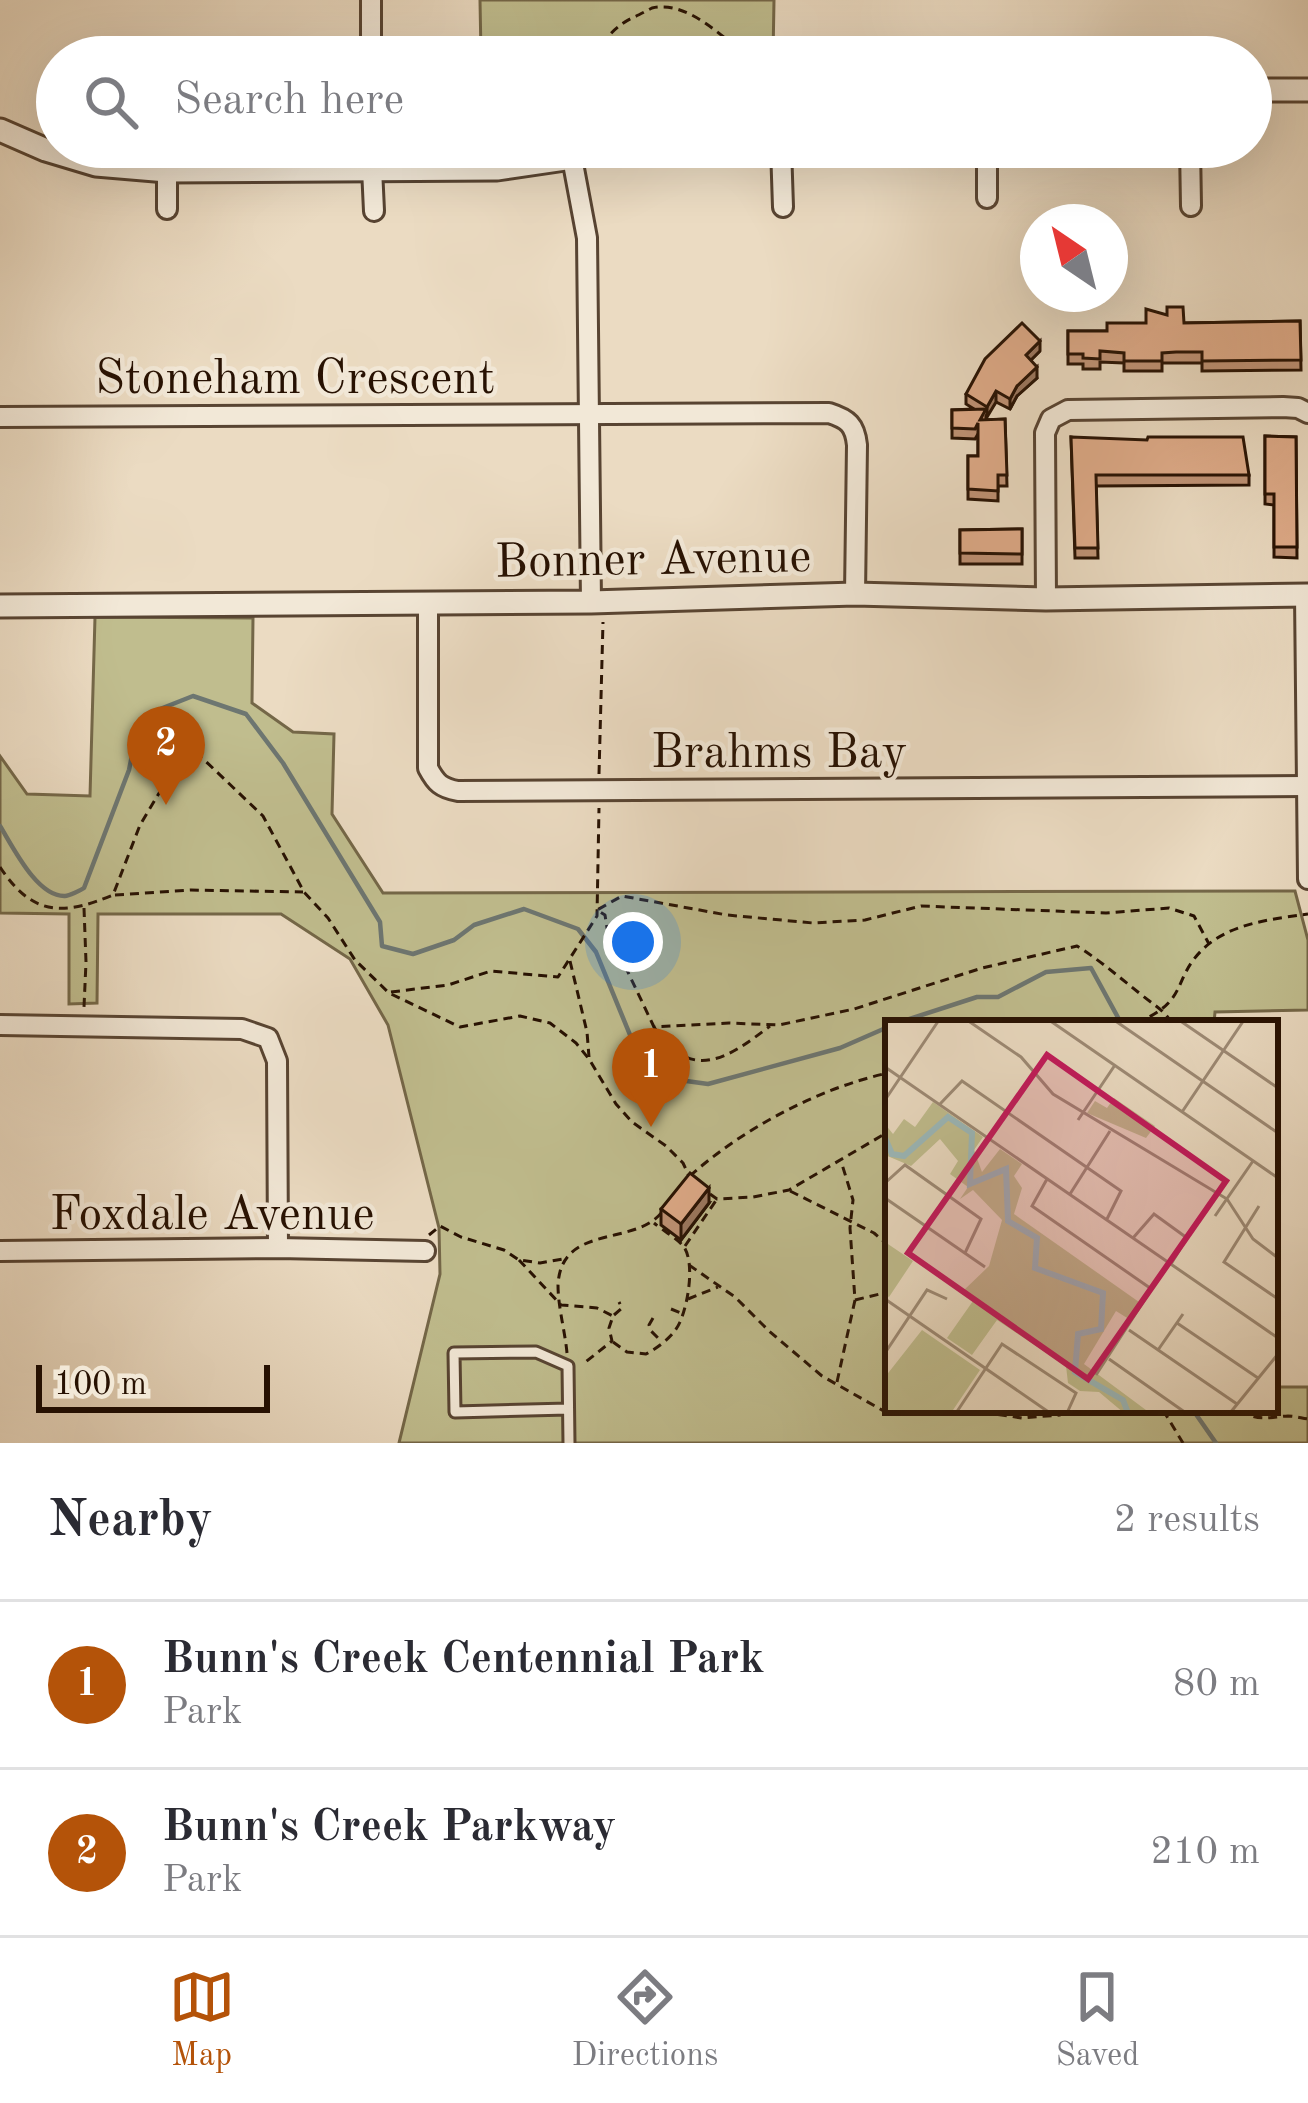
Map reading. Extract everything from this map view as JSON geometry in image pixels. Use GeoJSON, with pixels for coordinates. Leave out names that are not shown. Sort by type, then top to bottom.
{"type":"FeatureCollection","features":[{"type":"Feature","properties":{"kind":"street"},"geometry":{"type":"LineString","coordinates":[[371,0],[371,36]]}},
{"type":"Feature","properties":{"kind":"street"},"geometry":{"type":"LineString","coordinates":[[1272,90],[1308,90]]}},
{"type":"Feature","properties":{"kind":"street"},"geometry":{"type":"LineString","coordinates":[[0,130],[36,146]]}},
{"type":"Feature","properties":{"kind":"street"},"geometry":{"type":"LineString","coordinates":[[132,168],[214,168]]}},
{"type":"Feature","properties":{"kind":"street"},"geometry":{"type":"LineString","coordinates":[[372,168],[374,211]]}},
{"type":"Feature","properties":{"kind":"street"},"geometry":{"type":"LineString","coordinates":[[574,168],[587,238],[597,601]]}},
{"type":"Feature","properties":{"kind":"street"},"geometry":{"type":"LineString","coordinates":[[782,168],[783,206]]}},
{"type":"Feature","properties":{"kind":"street"},"geometry":{"type":"LineString","coordinates":[[987,168],[987,198]]}},
{"type":"Feature","properties":{"kind":"street"},"geometry":{"type":"LineString","coordinates":[[1190,168],[1191,206]]}},
{"type":"Feature","properties":{"kind":"street"},"geometry":{"type":"LineString","coordinates":[[167,171],[167,209]]}},
{"type":"Feature","properties":{"kind":"street"},"geometry":{"type":"LineString","coordinates":[[1046,599],[1045,433],[1052,419],[1068,410],[1282,407],[1308,413]]}},
{"type":"Feature","properties":{"kind":"street","name":"Stoneham Crescent"},"geometry":{"type":"LineString","coordinates":[[0,417],[830,413],[844,417],[855,428],[855,594]]}},
{"type":"Feature","properties":{"kind":"street","name":"Bonner Avenue"},"geometry":{"type":"LineString","coordinates":[[0,606],[428,604],[855,594],[1046,599],[1306,596]]}},
{"type":"Feature","properties":{"kind":"street"},"geometry":{"type":"LineString","coordinates":[[1306,596],[1308,879]]}},
{"type":"Feature","properties":{"kind":"street","name":"Brahms Bay"},"geometry":{"type":"LineString","coordinates":[[428,604],[428,768],[435,782],[458,791],[1306,786]]}},
{"type":"Feature","properties":{"kind":"street"},"geometry":{"type":"LineString","coordinates":[[0,1025],[242,1029],[268,1038],[277,1061],[278,1249]]}},
{"type":"Feature","properties":{"kind":"street","name":"Foxdale Avenue"},"geometry":{"type":"LineString","coordinates":[[0,1251],[416,1250]]}},
{"type":"Feature","properties":{"kind":"lane"},"geometry":{"type":"LineString","coordinates":[[568,1409],[455,1412],[454,1354],[536,1352],[568,1366],[569,1443]]}},
{"type":"Feature","properties":{"kind":"path"},"geometry":{"type":"LineString","coordinates":[[608,36],[651,8],[668,8],[687,13],[721,36]]}},
{"type":"Feature","properties":{"kind":"path"},"geometry":{"type":"LineString","coordinates":[[597,601],[597,913]]}},
{"type":"Feature","properties":{"kind":"path"},"geometry":{"type":"LineString","coordinates":[[113,895],[140,825],[180,758],[196,753],[263,816],[304,892],[355,960],[389,993],[460,1027],[520,1016],[550,1023],[590,1058],[616,1104],[683,1163],[689,1178],[763,1123],[885,1074]]}},
{"type":"Feature","properties":{"kind":"path"},"geometry":{"type":"LineString","coordinates":[[0,867],[30,901],[56,910],[84,907],[113,895],[191,890],[304,892]]}},
{"type":"Feature","properties":{"kind":"path"},"geometry":{"type":"LineString","coordinates":[[389,993],[448,985],[491,971],[558,977],[597,913],[622,896],[727,915],[813,923],[865,920],[921,905],[1106,913],[1169,908],[1194,916],[1209,944]]}},
{"type":"Feature","properties":{"kind":"path"},"geometry":{"type":"LineString","coordinates":[[83,1027],[84,907]]}},
{"type":"Feature","properties":{"kind":"path"},"geometry":{"type":"LineString","coordinates":[[597,913],[605,916],[654,1028],[683,1058],[730,1054],[771,1025]]}},
{"type":"Feature","properties":{"kind":"path"},"geometry":{"type":"LineString","coordinates":[[1144,1020],[1164,1010],[1179,992],[1192,962],[1209,944],[1260,921],[1308,914]]}},
{"type":"Feature","properties":{"kind":"path"},"geometry":{"type":"LineString","coordinates":[[654,1028],[771,1025],[854,1009],[982,968],[1077,946],[1105,963],[1170,1020]]}},
{"type":"Feature","properties":{"kind":"path"},"geometry":{"type":"LineString","coordinates":[[570,959],[590,1058]]}},
{"type":"Feature","properties":{"kind":"path"},"geometry":{"type":"LineString","coordinates":[[703,1188],[717,1199],[789,1190],[885,1134]]}},
{"type":"Feature","properties":{"kind":"path"},"geometry":{"type":"LineString","coordinates":[[837,1384],[855,1300],[853,1200],[841,1160]]}},
{"type":"Feature","properties":{"kind":"path"},"geometry":{"type":"LineString","coordinates":[[789,1190],[885,1242]]}},
{"type":"Feature","properties":{"kind":"path"},"geometry":{"type":"LineString","coordinates":[[684,1247],[717,1199]]}},
{"type":"Feature","properties":{"kind":"path"},"geometry":{"type":"LineString","coordinates":[[519,1260],[540,1263],[566,1258],[589,1241],[654,1223],[665,1208]]}},
{"type":"Feature","properties":{"kind":"path"},"geometry":{"type":"LineString","coordinates":[[619,1302],[622,1308],[609,1328],[612,1341],[627,1352],[653,1350],[676,1327],[686,1300],[689,1265],[684,1247],[654,1223]]}},
{"type":"Feature","properties":{"kind":"path"},"geometry":{"type":"LineString","coordinates":[[416,1250],[440,1226],[504,1250],[560,1306],[597,1309],[613,1316]]}},
{"type":"Feature","properties":{"kind":"path"},"geometry":{"type":"LineString","coordinates":[[566,1258],[558,1286],[568,1366],[581,1365],[612,1341]]}},
{"type":"Feature","properties":{"kind":"path"},"geometry":{"type":"LineString","coordinates":[[689,1265],[735,1297],[822,1376],[885,1412]]}},
{"type":"Feature","properties":{"kind":"path"},"geometry":{"type":"LineString","coordinates":[[686,1300],[719,1286]]}},
{"type":"Feature","properties":{"kind":"path"},"geometry":{"type":"LineString","coordinates":[[855,1300],[885,1293]]}},
{"type":"Feature","properties":{"kind":"path"},"geometry":{"type":"LineString","coordinates":[[671,1309],[682,1313]]}},
{"type":"Feature","properties":{"kind":"path"},"geometry":{"type":"LineString","coordinates":[[652,1318],[651,1331],[662,1342]]}},
{"type":"Feature","properties":{"kind":"path"},"geometry":{"type":"LineString","coordinates":[[988,1413],[1022,1418],[1064,1413]]}},
{"type":"Feature","properties":{"kind":"path"},"geometry":{"type":"LineString","coordinates":[[1165,1413],[1183,1443]]}},
{"type":"Feature","properties":{"kind":"path"},"geometry":{"type":"LineString","coordinates":[[1244,1413],[1260,1419],[1308,1419]]}},
{"type":"Feature","properties":{"kind":"shaded area"},"geometry":{"type":"Polygon","coordinates":[[[480,0],[774,0],[773,36],[481,36],[480,0]]]}},
{"type":"Feature","properties":{"kind":"shaded area"},"geometry":{"type":"Polygon","coordinates":[[[95,617],[253,618],[252,703],[293,732],[334,734],[332,814],[383,893],[1295,891],[1308,940],[1308,1010],[1215,1012],[1214,1020],[885,1020],[885,1413],[1278,1413],[1278,1387],[1308,1387],[1308,1443],[399,1443],[440,1274],[439,1228],[388,1025],[350,959],[281,914],[98,914],[97,1003],[69,1004],[69,914],[0,913],[0,756],[27,794],[90,796],[95,617]]]}},
{"type":"Feature","properties":{"kind":"building"},"geometry":{"type":"Polygon","coordinates":[[[1167,307],[1183,307],[1184,323],[1300,321],[1301,360],[1202,361],[1202,352],[1176,352],[1162,353],[1162,361],[1124,361],[1124,353],[1100,351],[1100,359],[1068,354],[1068,331],[1107,331],[1107,323],[1146,323],[1146,309],[1167,315],[1167,307]]]}},
{"type":"Feature","properties":{"kind":"building"},"geometry":{"type":"Polygon","coordinates":[[[1022,323],[1040,341],[1026,355],[1037,367],[1010,399],[996,391],[987,407],[966,394],[985,359],[1022,323]]]}},
{"type":"Feature","properties":{"kind":"building"},"geometry":{"type":"Polygon","coordinates":[[[986,409],[980,420],[1005,419],[1007,475],[998,475],[998,491],[968,489],[968,456],[978,456],[978,423],[975,429],[952,428],[952,410],[986,409]]]}},
{"type":"Feature","properties":{"kind":"building"},"geometry":{"type":"Polygon","coordinates":[[[1265,436],[1296,437],[1297,547],[1274,547],[1274,494],[1265,494],[1265,436]]]}},
{"type":"Feature","properties":{"kind":"building"},"geometry":{"type":"Polygon","coordinates":[[[1071,437],[1243,437],[1249,475],[1096,475],[1098,548],[1075,548],[1071,437]]]}},
{"type":"Feature","properties":{"kind":"building"},"geometry":{"type":"Polygon","coordinates":[[[1022,529],[1022,554],[960,553],[960,530],[1022,529]]]}},
{"type":"Feature","properties":{"kind":"building"},"geometry":{"type":"Polygon","coordinates":[[[690,1173],[709,1188],[681,1224],[661,1209],[690,1173]]]}},
{"type":"Feature","properties":{"kind":"waterway"},"geometry":{"type":"LineString","coordinates":[[0,826],[45,888],[65,896],[84,888],[129,770],[137,731],[155,711],[193,696],[246,714],[283,763],[380,922],[382,946],[413,954],[454,940],[474,925],[524,909],[578,929],[596,952],[644,1069],[672,1079],[708,1084],[840,1048],[885,1028]]}},
{"type":"Feature","properties":{"kind":"waterway"},"geometry":{"type":"LineString","coordinates":[[906,1020],[977,997],[998,997],[1046,972],[1091,968],[1119,1020]]}},
{"type":"Feature","properties":{"kind":"waterway"},"geometry":{"type":"LineString","coordinates":[[1195,1413],[1216,1443]]}},
{"type":"Feature","properties":{"kind":"place","name":"Bunn's Creek Parkway"},"geometry":{"type":"Point","coordinates":[166,805]}},
{"type":"Feature","properties":{"kind":"place","name":"Bunn's Creek Centennial Park"},"geometry":{"type":"Point","coordinates":[651,1127]}}]}
